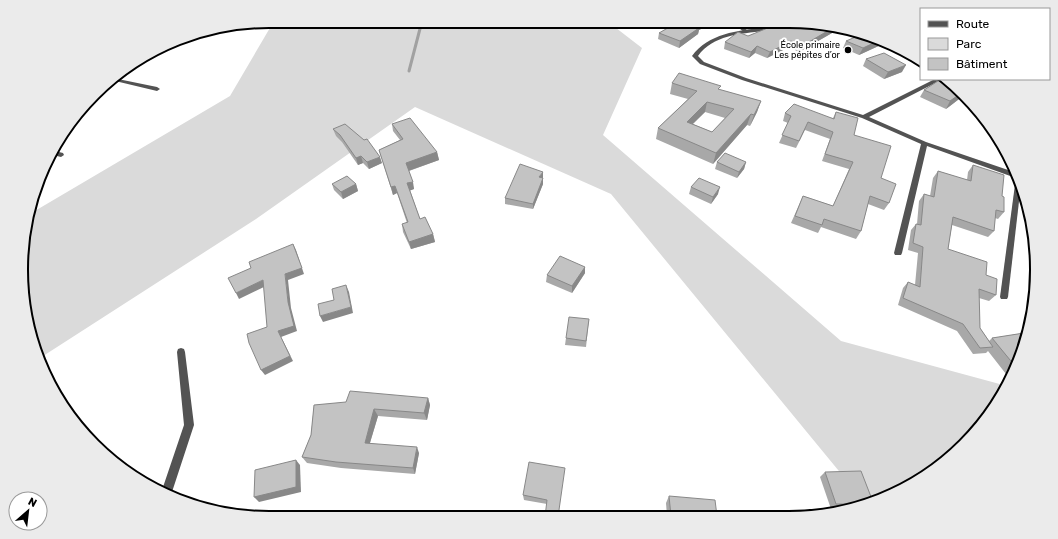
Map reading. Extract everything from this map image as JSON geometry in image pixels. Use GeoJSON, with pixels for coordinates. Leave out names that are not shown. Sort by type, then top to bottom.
{"type":"FeatureCollection","features":[{"type":"Feature","properties":{"kind":"street"},"geometry":{"type":"LineString","coordinates":[[773,28],[746,31],[723,37],[708,43],[698,50],[695,56],[702,63],[744,79],[864,117],[924,143],[1010,173]]}},
{"type":"Feature","properties":{"kind":"street"},"geometry":{"type":"LineString","coordinates":[[864,117],[938,80]]}},
{"type":"Feature","properties":{"kind":"street"},"geometry":{"type":"LineString","coordinates":[[118,81],[157,89]]}},
{"type":"Feature","properties":{"kind":"street"},"geometry":{"type":"LineString","coordinates":[[898,253],[924,143]]}},
{"type":"Feature","properties":{"kind":"street"},"geometry":{"type":"LineString","coordinates":[[1004,297],[1017,191]]}},
{"type":"Feature","properties":{"kind":"street"},"geometry":{"type":"LineString","coordinates":[[168,488],[189,424],[181,352]]}},
{"type":"Feature","properties":{"kind":"lane"},"geometry":{"type":"LineString","coordinates":[[741,28],[746,31]]}},
{"type":"Feature","properties":{"kind":"green space"},"geometry":{"type":"Polygon","coordinates":[[[270,28],[616,28],[642,48],[603,135],[841,341],[1001,384],[989,404],[970,429],[936,461],[909,479],[881,493],[862,499],[611,194],[415,107],[256,219],[44,356],[36,332],[30,301],[28,270],[30,238],[35,211],[230,96],[270,28]]]}},
{"type":"Feature","properties":{"kind":"building"},"geometry":{"type":"Polygon","coordinates":[[[668,28],[699,28],[680,41],[659,33],[668,28]]]}},
{"type":"Feature","properties":{"kind":"building"},"geometry":{"type":"Polygon","coordinates":[[[768,28],[827,31],[802,46],[791,41],[770,52],[757,46],[751,52],[725,42],[738,32],[748,36],[768,28]]]}},
{"type":"Feature","properties":{"kind":"building"},"geometry":{"type":"Polygon","coordinates":[[[855,37],[873,43],[863,48],[846,41],[855,37]]]}},
{"type":"Feature","properties":{"kind":"building"},"geometry":{"type":"Polygon","coordinates":[[[884,53],[906,65],[888,72],[866,59],[884,53]]]}},
{"type":"Feature","properties":{"kind":"building"},"geometry":{"type":"Polygon","coordinates":[[[679,73],[721,86],[718,89],[761,101],[754,115],[751,114],[716,153],[658,128],[697,91],[672,83],[679,73]],[[707,102],[687,122],[712,132],[734,109],[707,102]]]}},
{"type":"Feature","properties":{"kind":"building"},"geometry":{"type":"Polygon","coordinates":[[[939,80],[956,96],[950,101],[924,90],[939,80]]]}},
{"type":"Feature","properties":{"kind":"building"},"geometry":{"type":"Polygon","coordinates":[[[794,104],[834,119],[836,112],[858,118],[854,135],[891,146],[881,178],[896,184],[889,203],[870,196],[861,231],[824,219],[822,225],[795,216],[803,196],[833,206],[853,162],[825,154],[833,132],[808,122],[799,141],[782,135],[791,116],[785,113],[794,104]]]}},
{"type":"Feature","properties":{"kind":"building"},"geometry":{"type":"Polygon","coordinates":[[[410,118],[437,152],[406,163],[413,182],[407,183],[420,219],[425,217],[433,234],[409,242],[402,224],[408,222],[395,186],[391,187],[379,150],[403,139],[392,124],[410,118]]]}},
{"type":"Feature","properties":{"kind":"building"},"geometry":{"type":"Polygon","coordinates":[[[345,124],[364,140],[367,139],[380,157],[367,162],[361,156],[356,158],[340,135],[333,129],[345,124]]]}},
{"type":"Feature","properties":{"kind":"building"},"geometry":{"type":"Polygon","coordinates":[[[725,153],[746,162],[739,172],[717,162],[725,153]]]}},
{"type":"Feature","properties":{"kind":"building"},"geometry":{"type":"Polygon","coordinates":[[[520,164],[543,172],[539,177],[543,178],[533,204],[505,198],[520,164]]]}},
{"type":"Feature","properties":{"kind":"building"},"geometry":{"type":"Polygon","coordinates":[[[973,165],[1004,175],[1002,196],[1004,197],[1004,212],[996,210],[994,231],[953,217],[948,249],[987,262],[986,275],[997,279],[996,295],[979,289],[980,328],[993,347],[980,348],[963,324],[903,298],[908,282],[920,287],[923,247],[913,243],[916,224],[921,225],[924,194],[934,197],[938,171],[971,181],[973,165]]]}},
{"type":"Feature","properties":{"kind":"building"},"geometry":{"type":"Polygon","coordinates":[[[347,176],[356,184],[341,192],[332,184],[347,176]]]}},
{"type":"Feature","properties":{"kind":"building"},"geometry":{"type":"Polygon","coordinates":[[[699,178],[720,187],[713,197],[691,187],[699,178]]]}},
{"type":"Feature","properties":{"kind":"building"},"geometry":{"type":"Polygon","coordinates":[[[293,244],[302,268],[285,274],[288,302],[294,326],[278,331],[290,356],[261,370],[249,343],[247,334],[267,327],[263,280],[236,293],[228,278],[251,268],[249,262],[293,244]]]}},
{"type":"Feature","properties":{"kind":"building"},"geometry":{"type":"Polygon","coordinates":[[[560,256],[585,267],[572,286],[547,275],[560,256]]]}},
{"type":"Feature","properties":{"kind":"building"},"geometry":{"type":"Polygon","coordinates":[[[346,285],[351,307],[320,316],[318,304],[334,300],[332,289],[346,285]]]}},
{"type":"Feature","properties":{"kind":"building"},"geometry":{"type":"Polygon","coordinates":[[[569,317],[589,319],[586,341],[566,338],[569,317]]]}},
{"type":"Feature","properties":{"kind":"building"},"geometry":{"type":"Polygon","coordinates":[[[1022,333],[1012,362],[992,338],[1022,333]]]}},
{"type":"Feature","properties":{"kind":"building"},"geometry":{"type":"Polygon","coordinates":[[[350,391],[428,398],[424,413],[374,409],[365,443],[417,447],[413,468],[336,462],[302,457],[311,435],[314,405],[346,402],[350,391]]]}},
{"type":"Feature","properties":{"kind":"building"},"geometry":{"type":"Polygon","coordinates":[[[296,460],[296,487],[254,497],[255,470],[296,460]]]}},
{"type":"Feature","properties":{"kind":"building"},"geometry":{"type":"Polygon","coordinates":[[[529,462],[565,468],[559,511],[546,511],[547,500],[523,495],[529,462]]]}},
{"type":"Feature","properties":{"kind":"building"},"geometry":{"type":"Polygon","coordinates":[[[861,471],[871,496],[851,503],[836,504],[825,472],[861,471]]]}},
{"type":"Feature","properties":{"kind":"building"},"geometry":{"type":"Polygon","coordinates":[[[669,496],[715,500],[716,511],[670,511],[669,496]]]}},
{"type":"Feature","properties":{"kind":"waterway"},"geometry":{"type":"LineString","coordinates":[[409,71],[420,28]]}},
{"type":"Feature","properties":{"kind":"place","name":"École primaire Les pépites d’or"},"geometry":{"type":"Point","coordinates":[848,50]}}]}
